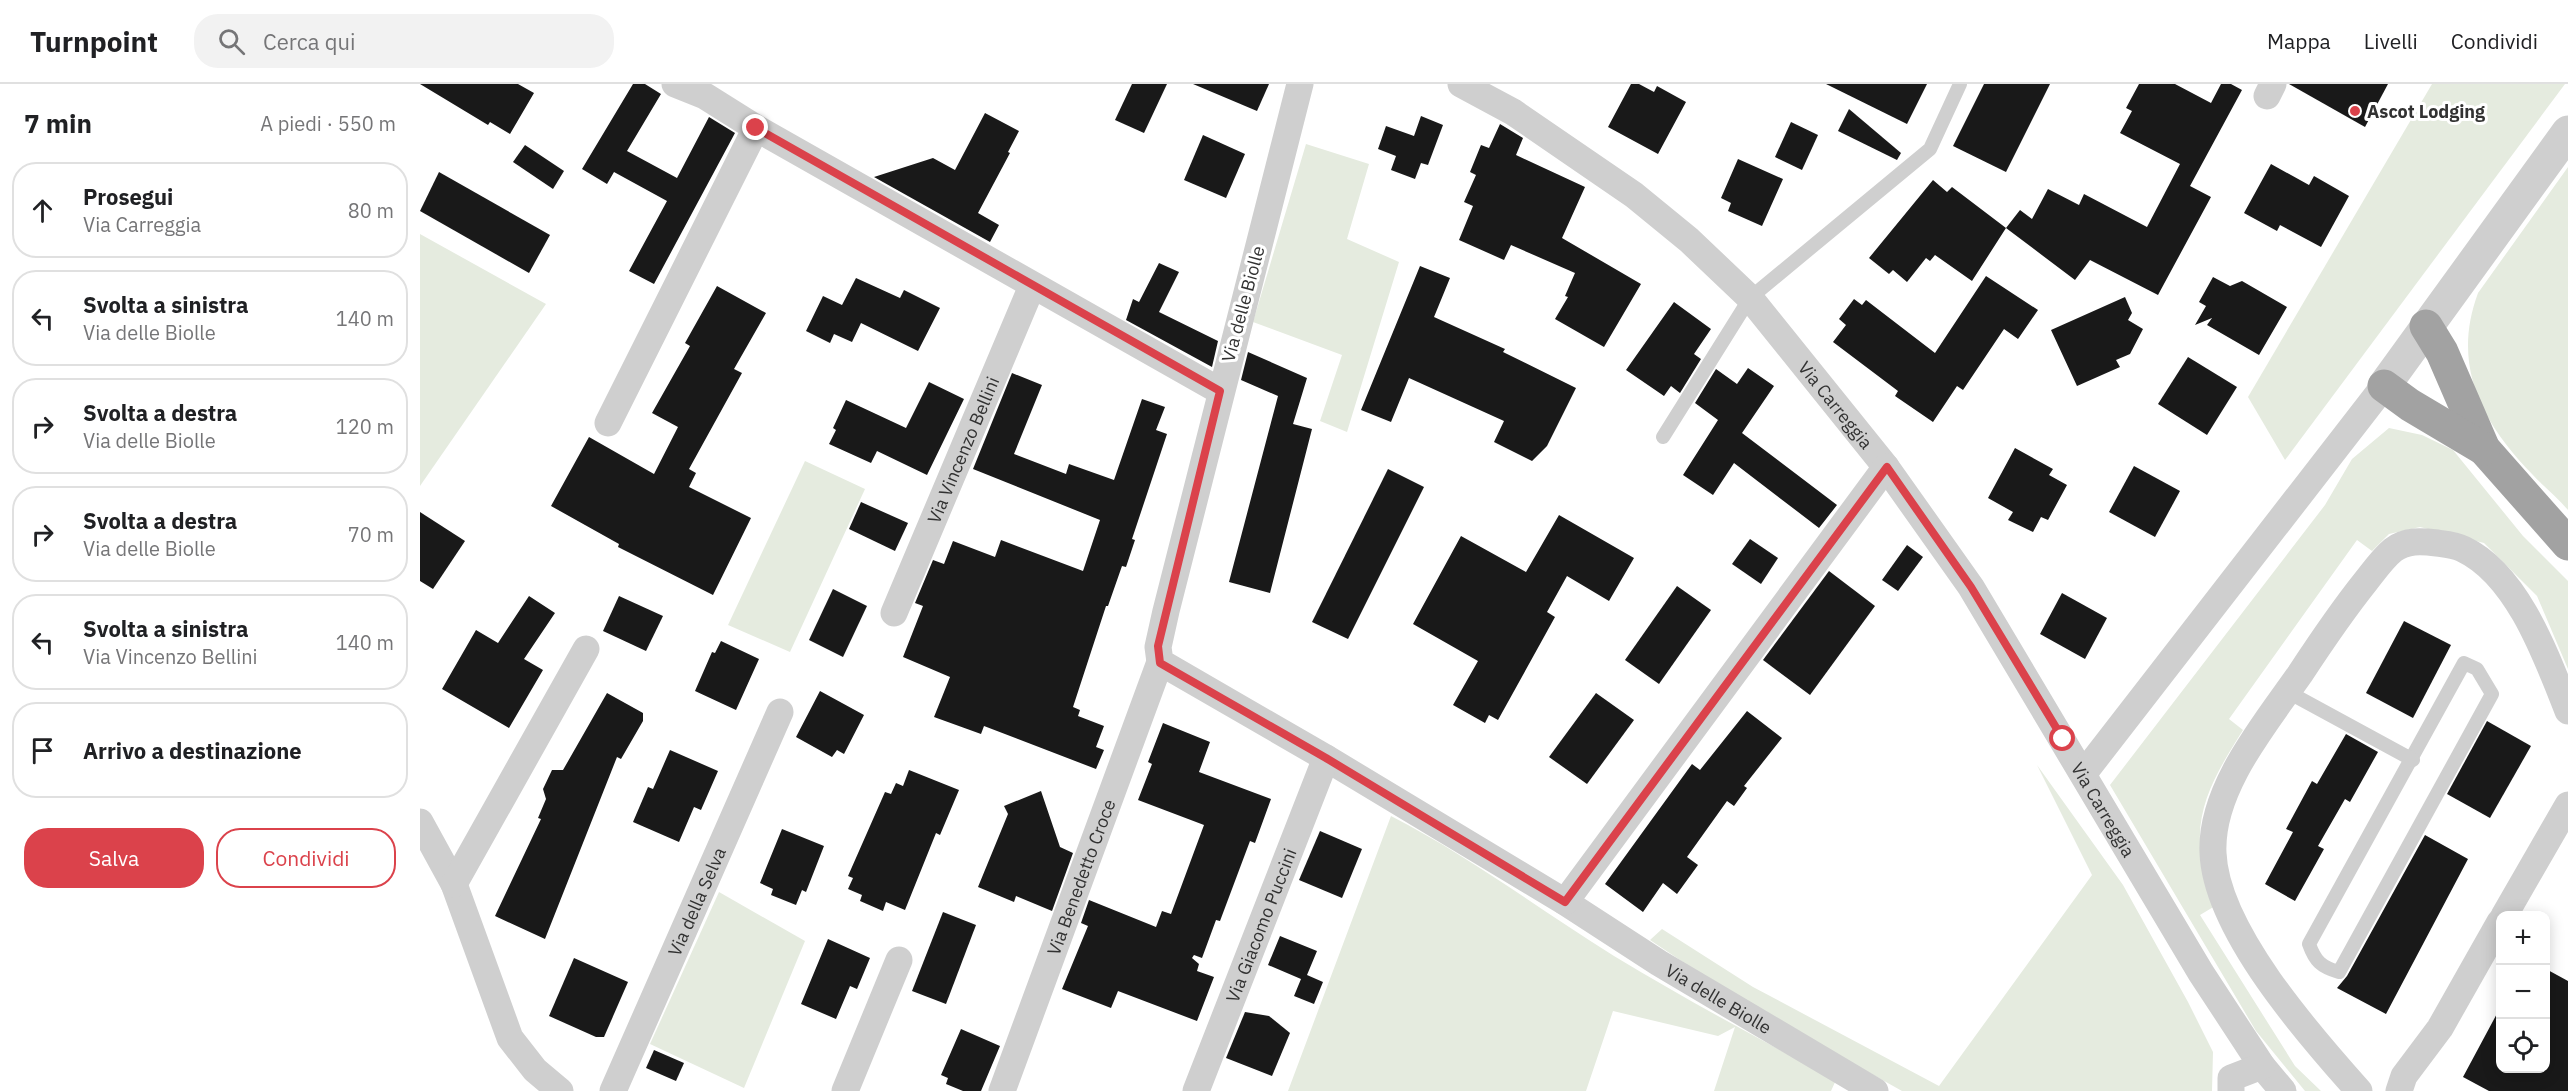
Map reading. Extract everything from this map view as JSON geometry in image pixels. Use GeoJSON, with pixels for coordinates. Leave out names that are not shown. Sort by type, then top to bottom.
{"type":"FeatureCollection","features":[{"type":"Feature","properties":{"kind":"highway"},"geometry":{"type":"LineString","coordinates":[[2426,326],[2442,352],[2484,449]]}},
{"type":"Feature","properties":{"kind":"highway"},"geometry":{"type":"LineString","coordinates":[[2384,386],[2410,405],[2484,449],[2568,544]]}},
{"type":"Feature","properties":{"kind":"street"},"geometry":{"type":"LineString","coordinates":[[675,84],[705,96],[756,128],[1220,391]]}},
{"type":"Feature","properties":{"kind":"street","name":"Via delle Biolle"},"geometry":{"type":"LineString","coordinates":[[1300,84],[1220,391],[1160,638],[1160,663],[1326,758],[1565,902],[1659,963],[1875,1091]]}},
{"type":"Feature","properties":{"kind":"street","name":"Via Carreggia"},"geometry":{"type":"LineString","coordinates":[[1461,84],[1513,112],[1634,195],[1689,240],[1750,298],[1887,467],[1971,587],[2196,963],[2262,1066],[2283,1091]]}},
{"type":"Feature","properties":{"kind":"street"},"geometry":{"type":"LineString","coordinates":[[608,423],[756,128]]}},
{"type":"Feature","properties":{"kind":"street"},"geometry":{"type":"LineString","coordinates":[[2084,773],[2384,386],[2568,132]]}},
{"type":"Feature","properties":{"kind":"street","name":"Via Vincenzo Bellini"},"geometry":{"type":"LineString","coordinates":[[894,613],[1032,286]]}},
{"type":"Feature","properties":{"kind":"street"},"geometry":{"type":"LineString","coordinates":[[1565,902],[1887,467]]}},
{"type":"Feature","properties":{"kind":"street"},"geometry":{"type":"LineString","coordinates":[[2359,1091],[2326,1054],[2258,966],[2221,893],[2213,852],[2220,806],[2234,771],[2343,611],[2382,561],[2394,549],[2413,540],[2462,548],[2492,568],[2516,599],[2552,672],[2568,711]]}},
{"type":"Feature","properties":{"kind":"street"},"geometry":{"type":"LineString","coordinates":[[454,884],[586,649]]}},
{"type":"Feature","properties":{"kind":"street","name":"Via Benedetto Croce"},"geometry":{"type":"LineString","coordinates":[[1002,1091],[1160,663]]}},
{"type":"Feature","properties":{"kind":"street","name":"Via della Selva"},"geometry":{"type":"LineString","coordinates":[[614,1091],[780,712]]}},
{"type":"Feature","properties":{"kind":"street","name":"Via Giacomo Puccini"},"geometry":{"type":"LineString","coordinates":[[1196,1091],[1326,758]]}},
{"type":"Feature","properties":{"kind":"street"},"geometry":{"type":"LineString","coordinates":[[2506,911],[2568,805]]}},
{"type":"Feature","properties":{"kind":"street"},"geometry":{"type":"LineString","coordinates":[[420,822],[454,884],[510,1038],[536,1070],[560,1091]]}},
{"type":"Feature","properties":{"kind":"street"},"geometry":{"type":"LineString","coordinates":[[2399,1091],[2404,1076],[2440,1028],[2496,929]]}},
{"type":"Feature","properties":{"kind":"street"},"geometry":{"type":"LineString","coordinates":[[845,1091],[899,960]]}},
{"type":"Feature","properties":{"kind":"street"},"geometry":{"type":"LineString","coordinates":[[2231,1091],[2232,1078],[2262,1066]]}},
{"type":"Feature","properties":{"kind":"lane"},"geometry":{"type":"LineString","coordinates":[[1663,437],[1750,298],[1930,149],[1960,84]]}},
{"type":"Feature","properties":{"kind":"lane"},"geometry":{"type":"LineString","coordinates":[[2464,663],[2477,669],[2492,694],[2339,972],[2324,968],[2314,958],[2309,944],[2413,760],[2464,663]]}},
{"type":"Feature","properties":{"kind":"lane"},"geometry":{"type":"LineString","coordinates":[[2288,692],[2413,760]]}},
{"type":"Feature","properties":{"kind":"shaded area"},"geometry":{"type":"Polygon","coordinates":[[[2432,84],[2565,84],[2285,460],[2248,397],[2432,84]]]}},
{"type":"Feature","properties":{"kind":"shaded area"},"geometry":{"type":"Polygon","coordinates":[[[1306,144],[1369,164],[1347,239],[1399,262],[1347,432],[1320,421],[1342,355],[1253,322],[1306,144]]]}},
{"type":"Feature","properties":{"kind":"shaded area"},"geometry":{"type":"Polygon","coordinates":[[[2568,167],[2568,510],[2514,454],[2486,413],[2476,391],[2470,369],[2468,345],[2478,293],[2568,167]]]}},
{"type":"Feature","properties":{"kind":"shaded area"},"geometry":{"type":"Polygon","coordinates":[[[420,234],[546,304],[420,486],[420,234]]]}},
{"type":"Feature","properties":{"kind":"shaded area"},"geometry":{"type":"Polygon","coordinates":[[[2389,428],[2422,435],[2453,450],[2523,536],[2568,581],[2568,669],[2537,596],[2484,543],[2420,527],[2389,534],[2372,551],[2357,540],[2229,719],[2243,730],[2213,783],[2203,812],[2200,827],[2200,850],[2215,906],[2200,915],[2295,1066],[2321,1091],[2305,1091],[2256,1031],[2110,785],[2325,505],[2352,459],[2389,428]]]}},
{"type":"Feature","properties":{"kind":"shaded area"},"geometry":{"type":"Polygon","coordinates":[[[805,461],[865,489],[790,652],[728,625],[805,461]]]}},
{"type":"Feature","properties":{"kind":"shaded area"},"geometry":{"type":"Polygon","coordinates":[[[2037,765],[2123,885],[2188,1002],[2213,1052],[2212,1091],[1902,1091],[1740,1000],[1650,940],[1662,929],[1753,987],[1939,1086],[2092,875],[2037,765]]]}},
{"type":"Feature","properties":{"kind":"shaded area"},"geometry":{"type":"Polygon","coordinates":[[[1391,816],[1476,865],[1614,956],[1724,1020],[1836,1080],[1831,1091],[1714,1091],[1735,1027],[1718,1036],[1613,1011],[1586,1091],[1288,1091],[1391,816]]]}},
{"type":"Feature","properties":{"kind":"shaded area"},"geometry":{"type":"Polygon","coordinates":[[[719,892],[805,941],[744,1088],[650,1044],[719,892]]]}},
{"type":"Feature","properties":{"kind":"building"},"geometry":{"type":"Polygon","coordinates":[[[420,84],[518,84],[534,93],[510,134],[490,122],[488,125],[420,84]]]}},
{"type":"Feature","properties":{"kind":"building"},"geometry":{"type":"Polygon","coordinates":[[[633,84],[645,84],[661,94],[627,151],[677,178],[709,117],[735,133],[654,284],[629,271],[667,201],[614,172],[607,184],[582,169],[633,84]]]}},
{"type":"Feature","properties":{"kind":"building"},"geometry":{"type":"Polygon","coordinates":[[[1132,84],[1167,84],[1144,133],[1115,120],[1132,84]]]}},
{"type":"Feature","properties":{"kind":"building"},"geometry":{"type":"Polygon","coordinates":[[[1193,84],[1269,84],[1257,111],[1193,84]]]}},
{"type":"Feature","properties":{"kind":"building"},"geometry":{"type":"Polygon","coordinates":[[[1631,84],[1639,84],[1654,92],[1657,86],[1686,102],[1658,154],[1608,127],[1631,84]]]}},
{"type":"Feature","properties":{"kind":"building"},"geometry":{"type":"Polygon","coordinates":[[[1826,84],[1927,84],[1907,124],[1826,84]]]}},
{"type":"Feature","properties":{"kind":"building"},"geometry":{"type":"Polygon","coordinates":[[[1984,84],[2050,84],[2006,172],[1953,146],[1984,84]]]}},
{"type":"Feature","properties":{"kind":"building"},"geometry":{"type":"Polygon","coordinates":[[[2139,84],[2175,84],[2211,103],[2221,84],[2231,84],[2242,90],[2190,186],[2211,197],[2158,295],[2090,260],[2075,280],[2006,228],[2020,210],[2032,219],[2048,189],[2079,205],[2084,194],[2147,227],[2180,164],[2120,133],[2132,111],[2126,108],[2139,84]]]}},
{"type":"Feature","properties":{"kind":"building","name":"Ascot Lodging"},"geometry":{"type":"Polygon","coordinates":[[[2289,84],[2388,84],[2365,127],[2289,84]]]}},
{"type":"Feature","properties":{"kind":"building"},"geometry":{"type":"Polygon","coordinates":[[[1849,109],[1901,153],[1897,160],[1838,131],[1849,109]]]}},
{"type":"Feature","properties":{"kind":"building"},"geometry":{"type":"Polygon","coordinates":[[[985,113],[1019,131],[978,213],[999,225],[990,242],[874,177],[933,158],[955,170],[985,113]]]}},
{"type":"Feature","properties":{"kind":"building"},"geometry":{"type":"Polygon","coordinates":[[[1421,116],[1443,125],[1428,165],[1421,163],[1415,179],[1391,170],[1396,156],[1378,149],[1386,126],[1414,136],[1421,116]]]}},
{"type":"Feature","properties":{"kind":"building"},"geometry":{"type":"Polygon","coordinates":[[[1791,122],[1818,135],[1802,170],[1775,157],[1791,122]]]}},
{"type":"Feature","properties":{"kind":"building"},"geometry":{"type":"Polygon","coordinates":[[[1500,124],[1523,138],[1516,155],[1585,187],[1562,238],[1641,284],[1604,347],[1555,319],[1568,297],[1565,296],[1575,273],[1511,245],[1504,260],[1459,240],[1473,206],[1464,202],[1476,175],[1470,172],[1481,145],[1489,148],[1500,124]]]}},
{"type":"Feature","properties":{"kind":"building"},"geometry":{"type":"Polygon","coordinates":[[[1203,135],[1245,154],[1226,198],[1184,180],[1203,135]]]}},
{"type":"Feature","properties":{"kind":"building"},"geometry":{"type":"Polygon","coordinates":[[[525,145],[564,171],[553,189],[513,162],[525,145]]]}},
{"type":"Feature","properties":{"kind":"building"},"geometry":{"type":"Polygon","coordinates":[[[1738,159],[1783,179],[1762,226],[1728,211],[1731,203],[1721,198],[1738,159]]]}},
{"type":"Feature","properties":{"kind":"building"},"geometry":{"type":"Polygon","coordinates":[[[2271,164],[2309,185],[2314,176],[2349,196],[2321,247],[2280,225],[2277,231],[2244,213],[2271,164]]]}},
{"type":"Feature","properties":{"kind":"building"},"geometry":{"type":"Polygon","coordinates":[[[439,172],[550,235],[529,273],[420,211],[439,172]]]}},
{"type":"Feature","properties":{"kind":"building"},"geometry":{"type":"Polygon","coordinates":[[[1933,180],[1947,192],[1952,187],[2006,228],[1972,281],[1935,255],[1930,261],[1926,258],[1907,282],[1893,270],[1889,274],[1869,258],[1933,180]]]}},
{"type":"Feature","properties":{"kind":"building"},"geometry":{"type":"Polygon","coordinates":[[[1159,263],[1179,272],[1159,312],[1218,341],[1212,367],[1126,320],[1133,299],[1139,302],[1159,263]]]}},
{"type":"Feature","properties":{"kind":"building"},"geometry":{"type":"Polygon","coordinates":[[[1420,266],[1450,278],[1434,317],[1505,349],[1503,352],[1576,388],[1547,446],[1532,461],[1494,442],[1504,421],[1409,378],[1391,422],[1361,410],[1420,266]]]}},
{"type":"Feature","properties":{"kind":"building"},"geometry":{"type":"Polygon","coordinates":[[[1986,276],[2038,310],[2018,339],[2004,329],[1963,390],[1957,386],[1933,422],[1895,396],[1898,391],[1833,342],[1846,325],[1839,319],[1854,299],[1862,305],[1866,300],[1935,353],[1986,276]]]}},
{"type":"Feature","properties":{"kind":"building"},"geometry":{"type":"Polygon","coordinates":[[[2213,277],[2230,286],[2242,281],[2287,307],[2259,355],[2207,325],[2212,318],[2195,325],[2206,306],[2199,302],[2213,277]]]}},
{"type":"Feature","properties":{"kind":"building"},"geometry":{"type":"Polygon","coordinates":[[[856,278],[900,298],[904,290],[940,308],[918,351],[861,323],[852,342],[834,334],[830,343],[806,331],[823,296],[842,305],[856,278]]]}},
{"type":"Feature","properties":{"kind":"building"},"geometry":{"type":"Polygon","coordinates":[[[717,286],[766,313],[734,369],[742,373],[689,469],[696,473],[689,487],[751,518],[713,595],[618,547],[619,544],[551,506],[589,437],[654,474],[678,427],[652,413],[690,346],[685,343],[717,286]]]}},
{"type":"Feature","properties":{"kind":"building"},"geometry":{"type":"Polygon","coordinates":[[[2125,297],[2132,313],[2128,320],[2143,329],[2130,354],[2116,360],[2120,367],[2077,386],[2051,330],[2125,297]]]}},
{"type":"Feature","properties":{"kind":"building"},"geometry":{"type":"Polygon","coordinates":[[[1674,302],[1711,329],[1694,354],[1701,359],[1680,393],[1671,386],[1664,396],[1626,370],[1674,302]]]}},
{"type":"Feature","properties":{"kind":"building"},"geometry":{"type":"Polygon","coordinates":[[[1248,352],[1307,378],[1293,424],[1312,429],[1270,593],[1229,582],[1278,396],[1241,380],[1248,352]]]}},
{"type":"Feature","properties":{"kind":"building"},"geometry":{"type":"Polygon","coordinates":[[[2188,357],[2237,387],[2207,435],[2158,404],[2188,357]]]}},
{"type":"Feature","properties":{"kind":"building"},"geometry":{"type":"Polygon","coordinates":[[[1748,368],[1774,386],[1742,433],[1837,505],[1819,528],[1734,463],[1713,495],[1683,475],[1718,420],[1695,403],[1716,369],[1737,384],[1748,368]]]}},
{"type":"Feature","properties":{"kind":"building"},"geometry":{"type":"Polygon","coordinates":[[[1012,373],[1042,385],[1014,454],[1066,474],[1069,464],[1114,480],[1142,399],[1165,407],[1156,430],[1167,434],[1132,539],[1135,540],[1126,567],[1122,566],[1108,606],[1106,606],[1073,707],[1080,710],[1078,716],[1104,726],[1096,747],[1104,750],[1096,769],[984,726],[981,734],[934,717],[950,677],[903,657],[923,606],[915,603],[933,560],[944,564],[953,541],[995,557],[1001,540],[1083,571],[1100,520],[973,469],[1012,373]]]}},
{"type":"Feature","properties":{"kind":"building"},"geometry":{"type":"Polygon","coordinates":[[[929,382],[964,399],[927,475],[877,451],[871,463],[829,444],[836,430],[833,428],[846,400],[906,428],[929,382]]]}},
{"type":"Feature","properties":{"kind":"building"},"geometry":{"type":"Polygon","coordinates":[[[2015,448],[2053,469],[2049,475],[2067,485],[2048,520],[2041,517],[2033,532],[2008,520],[2013,512],[1988,498],[2015,448]]]}},
{"type":"Feature","properties":{"kind":"building"},"geometry":{"type":"Polygon","coordinates":[[[2134,466],[2180,491],[2155,537],[2109,512],[2134,466]]]}},
{"type":"Feature","properties":{"kind":"building"},"geometry":{"type":"Polygon","coordinates":[[[1388,469],[1424,487],[1348,639],[1312,622],[1388,469]]]}},
{"type":"Feature","properties":{"kind":"building"},"geometry":{"type":"Polygon","coordinates":[[[861,502],[908,523],[895,551],[849,529],[861,502]]]}},
{"type":"Feature","properties":{"kind":"building"},"geometry":{"type":"Polygon","coordinates":[[[420,512],[465,541],[433,589],[420,581],[420,512]]]}},
{"type":"Feature","properties":{"kind":"building"},"geometry":{"type":"Polygon","coordinates":[[[1559,515],[1634,558],[1609,601],[1567,576],[1547,612],[1555,617],[1498,720],[1489,715],[1485,723],[1453,705],[1478,661],[1413,624],[1461,536],[1526,572],[1559,515]]]}},
{"type":"Feature","properties":{"kind":"building"},"geometry":{"type":"Polygon","coordinates":[[[1750,539],[1778,558],[1761,584],[1732,564],[1750,539]]]}},
{"type":"Feature","properties":{"kind":"building"},"geometry":{"type":"Polygon","coordinates":[[[1907,545],[1923,557],[1898,591],[1882,580],[1907,545]]]}},
{"type":"Feature","properties":{"kind":"building"},"geometry":{"type":"Polygon","coordinates":[[[1829,571],[1875,606],[1810,695],[1763,660],[1829,571]]]}},
{"type":"Feature","properties":{"kind":"building"},"geometry":{"type":"Polygon","coordinates":[[[1677,586],[1711,610],[1659,684],[1625,660],[1677,586]]]}},
{"type":"Feature","properties":{"kind":"building"},"geometry":{"type":"Polygon","coordinates":[[[833,589],[867,606],[843,657],[809,640],[833,589]]]}},
{"type":"Feature","properties":{"kind":"building"},"geometry":{"type":"Polygon","coordinates":[[[2062,593],[2107,618],[2085,659],[2040,634],[2062,593]]]}},
{"type":"Feature","properties":{"kind":"building"},"geometry":{"type":"Polygon","coordinates":[[[529,596],[555,613],[524,659],[543,670],[509,728],[442,689],[476,630],[498,643],[529,596]]]}},
{"type":"Feature","properties":{"kind":"building"},"geometry":{"type":"Polygon","coordinates":[[[619,596],[663,616],[646,651],[603,631],[619,596]]]}},
{"type":"Feature","properties":{"kind":"building"},"geometry":{"type":"Polygon","coordinates":[[[2404,621],[2451,645],[2413,718],[2366,693],[2404,621]]]}},
{"type":"Feature","properties":{"kind":"building"},"geometry":{"type":"Polygon","coordinates":[[[721,641],[759,659],[736,710],[695,691],[712,652],[715,653],[721,641]]]}},
{"type":"Feature","properties":{"kind":"building"},"geometry":{"type":"Polygon","coordinates":[[[820,691],[864,715],[844,754],[837,750],[832,757],[796,737],[820,691]]]}},
{"type":"Feature","properties":{"kind":"building"},"geometry":{"type":"Polygon","coordinates":[[[607,693],[643,713],[643,721],[621,759],[617,757],[545,939],[495,916],[541,819],[538,818],[546,799],[543,789],[552,770],[563,770],[607,693]]]}},
{"type":"Feature","properties":{"kind":"building"},"geometry":{"type":"Polygon","coordinates":[[[1596,693],[1634,720],[1587,784],[1549,757],[1596,693]]]}},
{"type":"Feature","properties":{"kind":"building"},"geometry":{"type":"Polygon","coordinates":[[[1747,711],[1782,738],[1744,786],[1747,788],[1734,806],[1727,801],[1687,857],[1698,865],[1677,894],[1663,883],[1643,912],[1605,884],[1692,764],[1700,770],[1747,711]]]}},
{"type":"Feature","properties":{"kind":"building"},"geometry":{"type":"Polygon","coordinates":[[[2487,721],[2531,746],[2490,818],[2447,794],[2487,721]]]}},
{"type":"Feature","properties":{"kind":"building"},"geometry":{"type":"Polygon","coordinates":[[[1163,723],[1210,742],[1199,772],[1271,799],[1255,843],[1250,841],[1220,921],[1216,920],[1202,958],[1194,955],[1192,958],[1199,964],[1197,971],[1214,977],[1197,1021],[1118,991],[1111,1008],[1062,989],[1088,926],[1081,923],[1089,900],[1156,927],[1162,911],[1171,914],[1204,825],[1138,800],[1152,764],[1148,762],[1163,723]]]}},
{"type":"Feature","properties":{"kind":"building"},"geometry":{"type":"Polygon","coordinates":[[[2346,734],[2378,752],[2350,802],[2345,799],[2318,846],[2324,849],[2295,901],[2265,884],[2293,832],[2286,829],[2312,781],[2317,784],[2346,734]]]}},
{"type":"Feature","properties":{"kind":"building"},"geometry":{"type":"Polygon","coordinates":[[[670,750],[718,771],[701,810],[694,807],[679,842],[633,822],[648,787],[653,789],[670,750]]]}},
{"type":"Feature","properties":{"kind":"building"},"geometry":{"type":"Polygon","coordinates":[[[909,770],[959,790],[940,835],[936,833],[905,910],[886,902],[883,911],[860,901],[862,895],[848,889],[853,878],[848,876],[885,792],[891,794],[896,783],[903,786],[909,770]]]}},
{"type":"Feature","properties":{"kind":"building"},"geometry":{"type":"Polygon","coordinates":[[[1041,791],[1060,847],[1073,853],[1052,911],[1016,896],[1014,902],[978,887],[1008,814],[1004,806],[1041,791]]]}},
{"type":"Feature","properties":{"kind":"building"},"geometry":{"type":"Polygon","coordinates":[[[782,829],[824,846],[806,892],[802,890],[796,905],[771,895],[773,889],[760,883],[782,829]]]}},
{"type":"Feature","properties":{"kind":"building"},"geometry":{"type":"Polygon","coordinates":[[[1320,831],[1362,849],[1342,898],[1299,880],[1320,831]]]}},
{"type":"Feature","properties":{"kind":"building"},"geometry":{"type":"Polygon","coordinates":[[[2425,835],[2468,859],[2386,1014],[2337,988],[2347,976],[2425,835]]]}},
{"type":"Feature","properties":{"kind":"building"},"geometry":{"type":"Polygon","coordinates":[[[943,912],[976,925],[946,1004],[912,991],[943,912]]]}},
{"type":"Feature","properties":{"kind":"building"},"geometry":{"type":"Polygon","coordinates":[[[1280,936],[1317,951],[1307,975],[1323,982],[1314,1004],[1294,996],[1301,979],[1268,965],[1280,936]]]}},
{"type":"Feature","properties":{"kind":"building"},"geometry":{"type":"Polygon","coordinates":[[[828,939],[870,958],[857,989],[850,986],[836,1019],[801,1004],[828,939]]]}},
{"type":"Feature","properties":{"kind":"building"},"geometry":{"type":"Polygon","coordinates":[[[574,958],[628,982],[604,1037],[596,1037],[549,1016],[574,958]]]}},
{"type":"Feature","properties":{"kind":"building"},"geometry":{"type":"Polygon","coordinates":[[[2550,971],[2568,981],[2568,1091],[2489,1091],[2463,1077],[2496,1015],[2496,1073],[2550,1073],[2550,971]]]}},
{"type":"Feature","properties":{"kind":"building"},"geometry":{"type":"Polygon","coordinates":[[[1245,1012],[1269,1016],[1290,1033],[1272,1076],[1226,1058],[1245,1012]]]}},
{"type":"Feature","properties":{"kind":"building"},"geometry":{"type":"Polygon","coordinates":[[[961,1029],[1000,1046],[981,1091],[963,1091],[946,1084],[948,1078],[941,1075],[961,1029]]]}},
{"type":"Feature","properties":{"kind":"building"},"geometry":{"type":"Polygon","coordinates":[[[654,1050],[684,1063],[676,1081],[646,1068],[654,1050]]]}},
{"type":"Feature","properties":{"kind":"place","name":"Ascot Lodging"},"geometry":{"type":"Point","coordinates":[2355,111]}},
{"type":"Feature","properties":{"kind":"route"},"geometry":{"type":"LineString","coordinates":[[756,128],[1220,391],[1158,646],[1160,663],[1326,758],[1565,902],[1887,467],[1971,587],[2063,739]]}}]}
